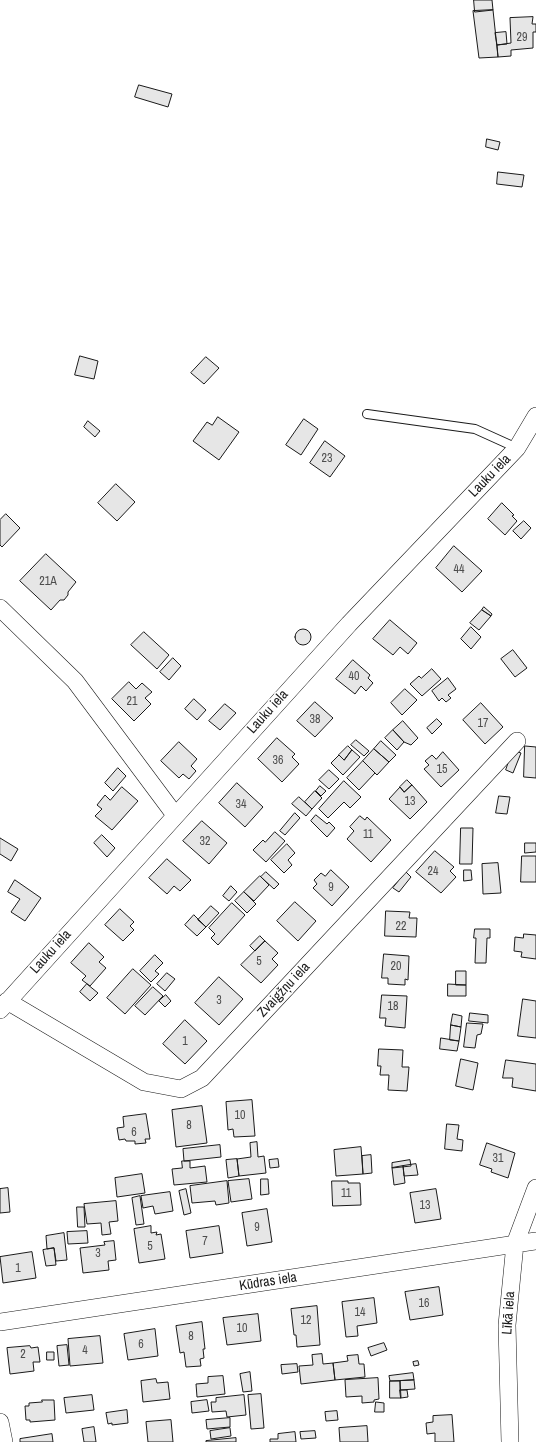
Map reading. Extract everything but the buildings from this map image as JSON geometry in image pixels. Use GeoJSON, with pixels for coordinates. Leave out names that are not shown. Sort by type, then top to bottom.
{"type":"FeatureCollection","features":[{"type":"Feature","properties":{"kind":"street","name":"Lauku iela"},"geometry":{"type":"LineString","coordinates":[[2,1003],[349,624],[516,448],[536,416]]}},
{"type":"Feature","properties":{"kind":"street"},"geometry":{"type":"LineString","coordinates":[[0,608],[75,681],[175,815]]}},
{"type":"Feature","properties":{"kind":"street","name":"Zvaigžņu iela"},"geometry":{"type":"LineString","coordinates":[[2,1003],[144,1082],[181,1089],[202,1078],[517,741]]}},
{"type":"Feature","properties":{"kind":"street","name":"Līkā iela"},"geometry":{"type":"LineString","coordinates":[[510,1442],[507,1325],[515,1244],[536,1188]]}},
{"type":"Feature","properties":{"kind":"street","name":"Kūdras iela"},"geometry":{"type":"LineString","coordinates":[[0,1322],[536,1241]]}},
{"type":"Feature","properties":{"kind":"street"},"geometry":{"type":"LineString","coordinates":[[0,1422],[4,1442]]}},
{"type":"Feature","properties":{"kind":"lane"},"geometry":{"type":"LineString","coordinates":[[366,414],[476,429],[516,448]]}}]}
